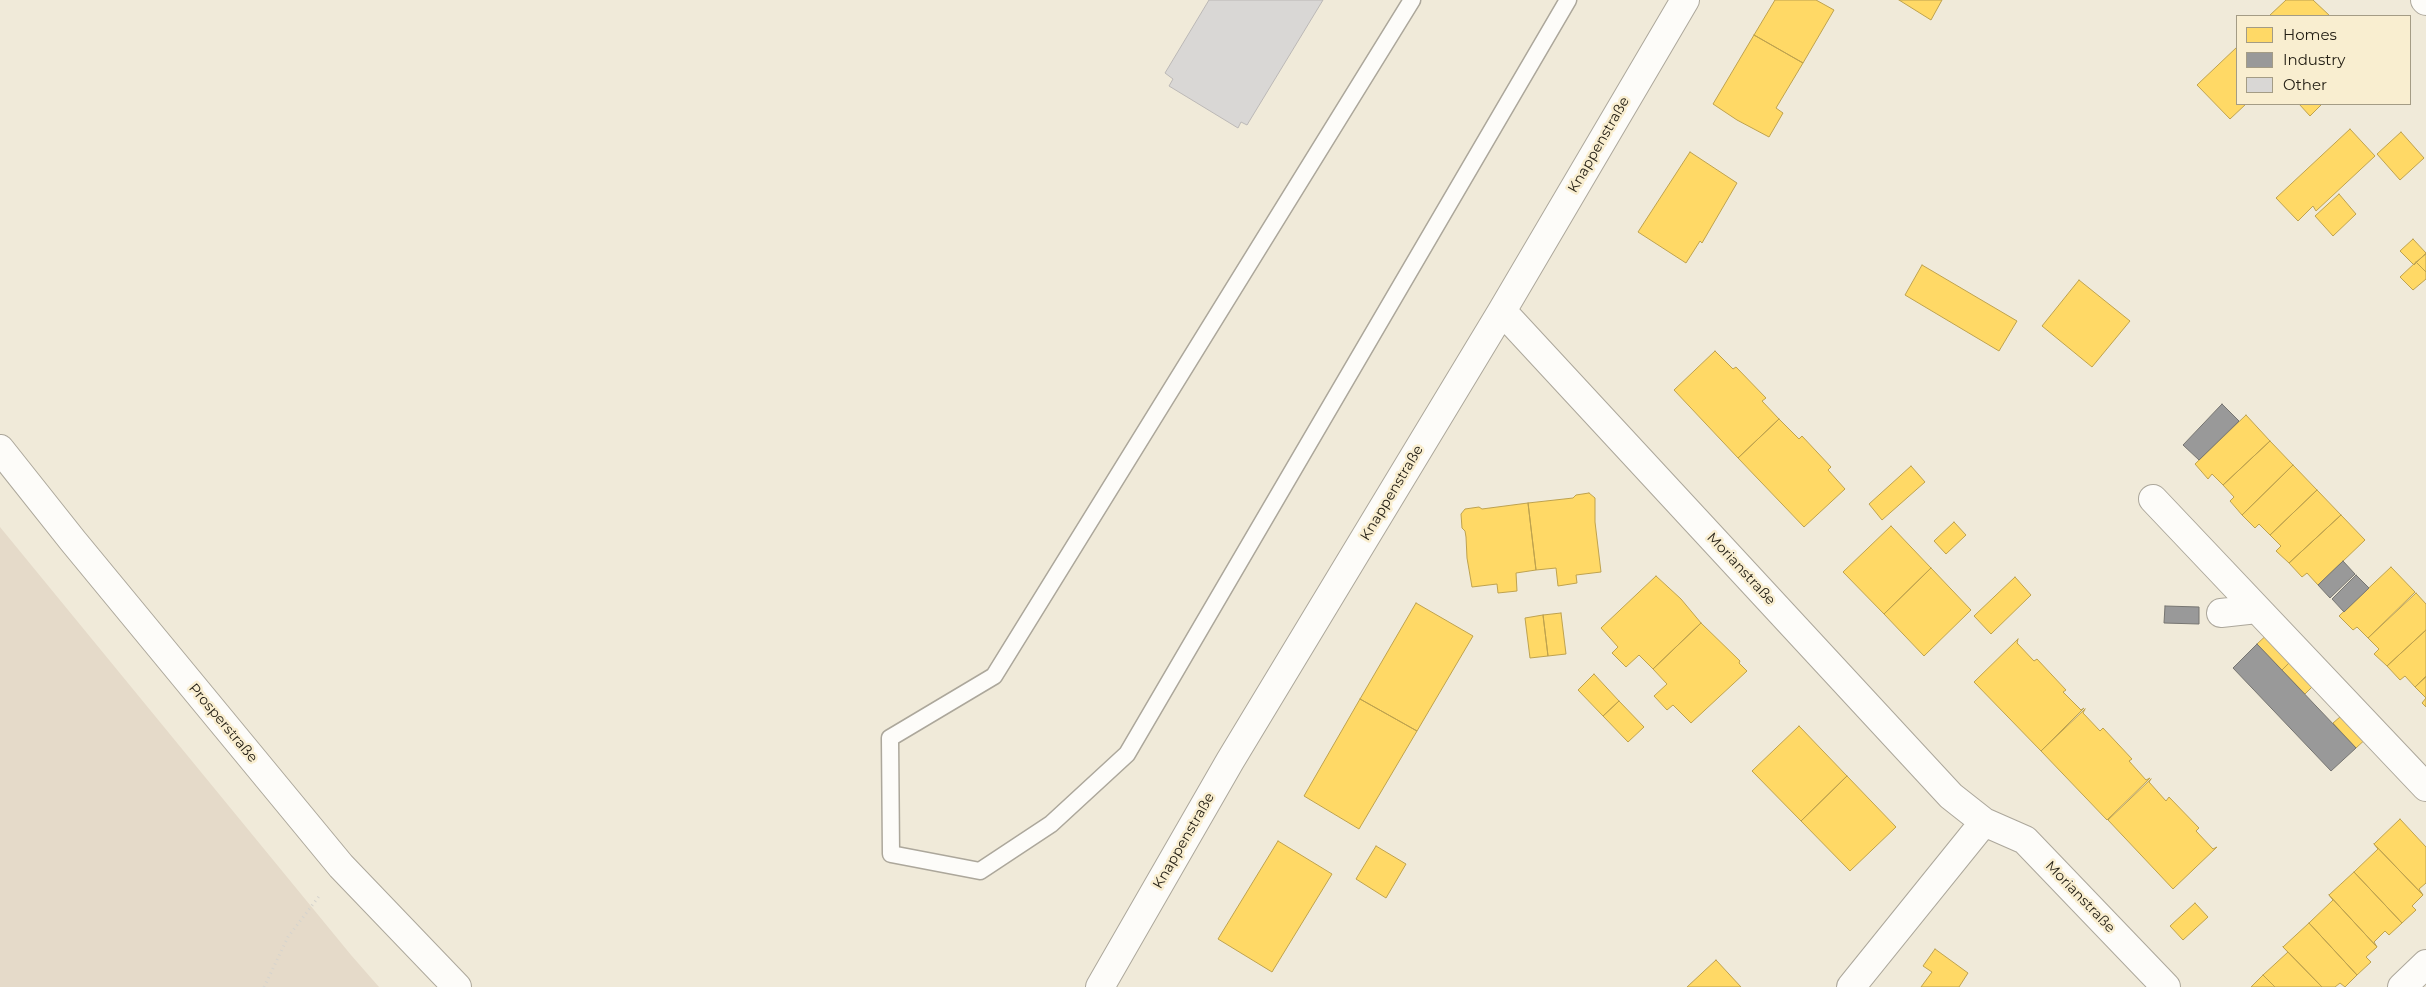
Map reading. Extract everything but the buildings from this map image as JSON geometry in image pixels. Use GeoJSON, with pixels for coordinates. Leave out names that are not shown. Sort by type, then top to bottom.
{"type":"FeatureCollection","features":[{"type":"Feature","properties":{"kind":"street","name":"Knappenstraße"},"geometry":{"type":"LineString","coordinates":[[1100,987],[1230,761],[1502,311],[1685,0]]}},
{"type":"Feature","properties":{"kind":"street","name":"Morianstraße"},"geometry":{"type":"LineString","coordinates":[[1502,311],[1951,796],[1984,822],[2025,840],[2166,987]]}},
{"type":"Feature","properties":{"kind":"street","name":"Prosperstraße"},"geometry":{"type":"LineString","coordinates":[[0,449],[73,542],[341,866],[457,987]]}},
{"type":"Feature","properties":{"kind":"street"},"geometry":{"type":"LineString","coordinates":[[2154,499],[2426,787]]}},
{"type":"Feature","properties":{"kind":"street"},"geometry":{"type":"LineString","coordinates":[[2221,613],[2257,610]]}},
{"type":"Feature","properties":{"kind":"street"},"geometry":{"type":"LineString","coordinates":[[1852,987],[1984,822]]}},
{"type":"Feature","properties":{"kind":"street"},"geometry":{"type":"LineString","coordinates":[[2402,987],[2426,964]]}},
{"type":"Feature","properties":{"kind":"lane"},"geometry":{"type":"LineString","coordinates":[[1412,0],[994,676],[890,738],[890,854],[980,871],[1052,824],[1127,754],[1568,0]]}},
{"type":"Feature","properties":{"kind":"path"},"geometry":{"type":"LineString","coordinates":[[264,987],[288,937],[341,866]]}},
{"type":"Feature","properties":{"kind":"shaded area"},"geometry":{"type":"Polygon","coordinates":[[[0,527],[351,955],[379,987],[0,987],[0,527]]]}}]}
